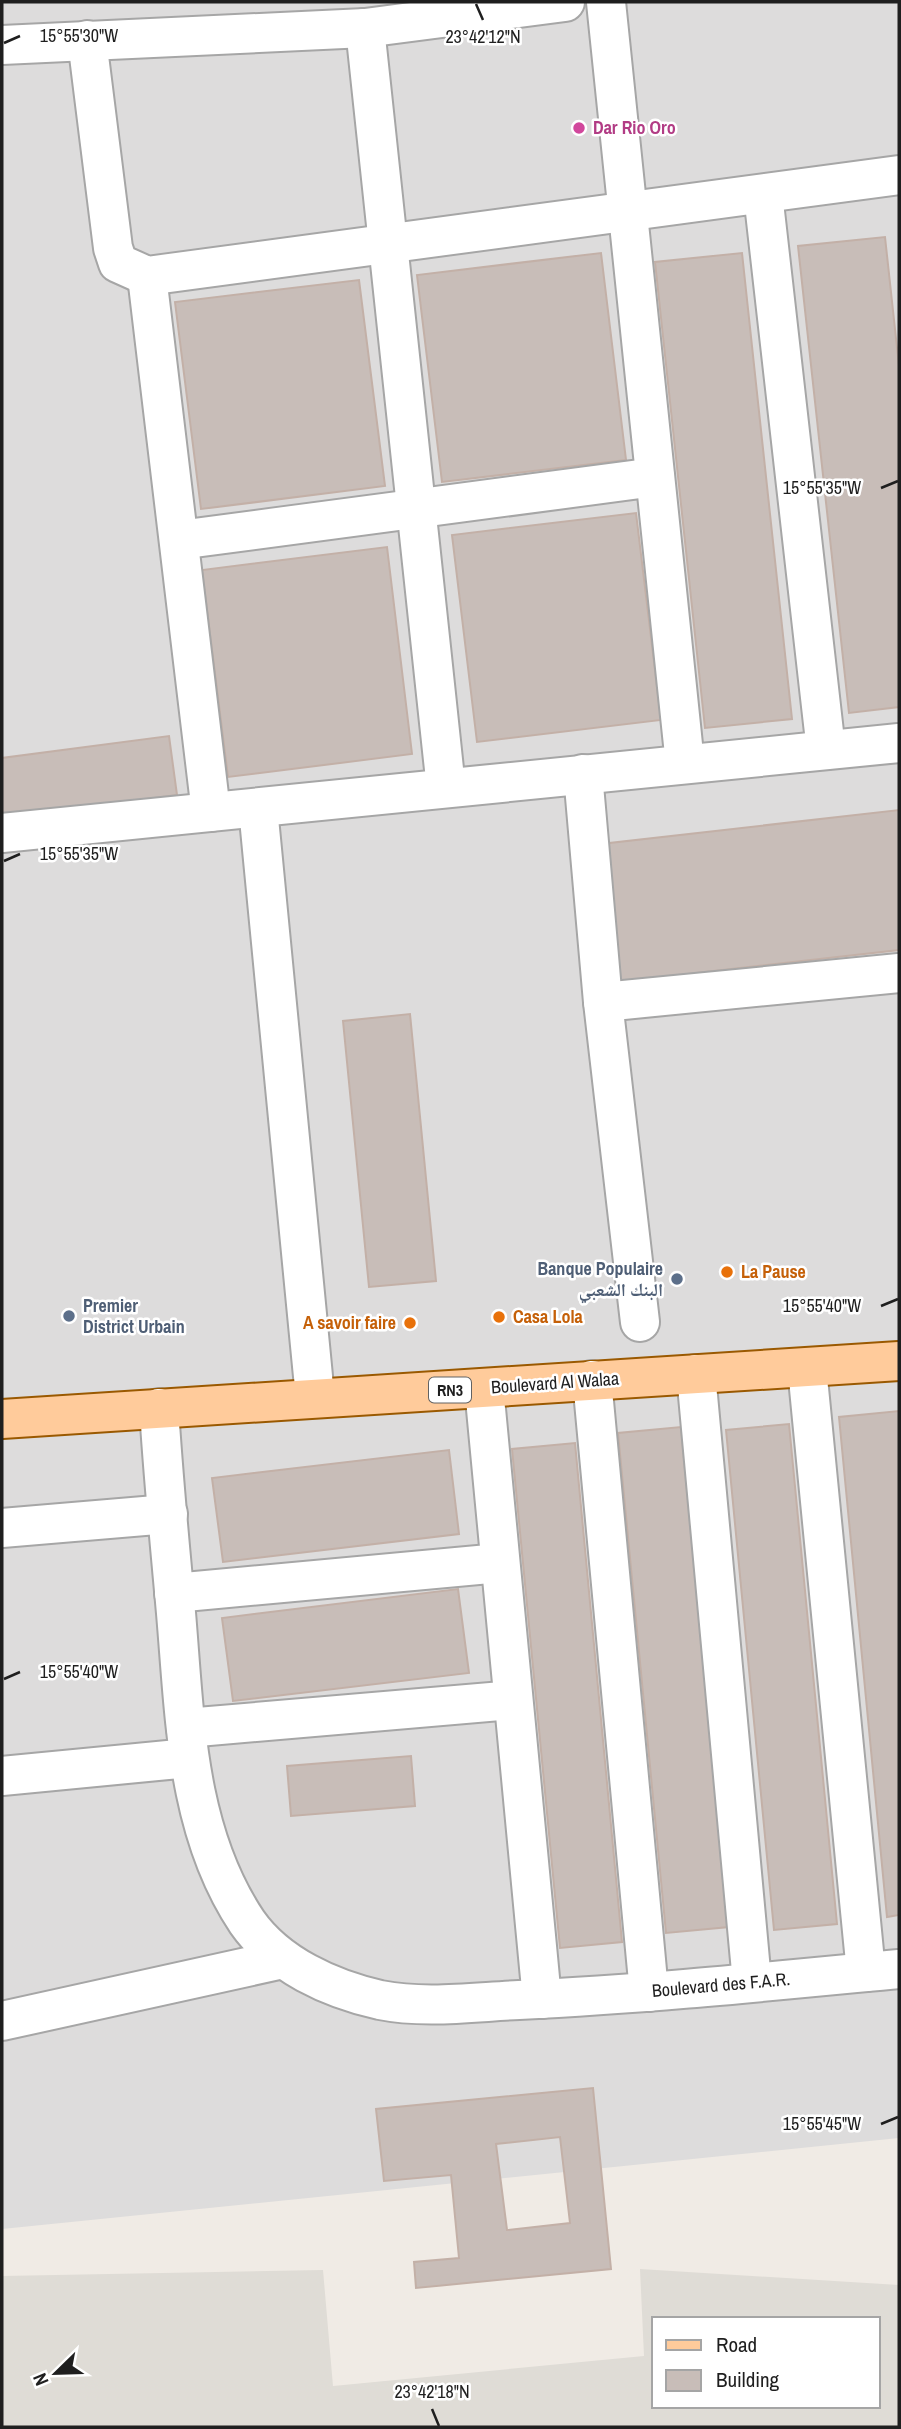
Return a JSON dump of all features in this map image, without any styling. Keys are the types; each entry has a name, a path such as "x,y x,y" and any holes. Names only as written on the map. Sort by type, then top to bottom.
{"main road":[{"name":"Boulevard Al Walaa","path":"2,1419 899,1361"}],"street":[{"path":"2,46 365,28 565,2"},
{"path":"606,2 685,764"},
{"path":"365,28 446,788"},
{"path":"87,40 113,248 118,263 147,276 389,246 899,175"},
{"path":"763,194 826,750"},
{"path":"147,276 211,812"},
{"path":"179,540 655,477"},
{"path":"2,833 899,743"},
{"path":"583,774 603,1002 640,1322"},
{"path":"258,808 315,1397"},
{"path":"603,1002 899,973"},
{"path":"807,1368 883,1970"},
{"path":"696,1374 752,1982"},
{"path":"592,1380 649,1992"},
{"path":"484,1388 542,1999"},
{"name":"Boulevard des F.A.R.","path":"159,1408 187,1743 207,1840 229,1890 249,1924 283,1959 333,1986 382,2000 430,2004 649,1992 883,1970"},
{"path":"2,1528 168,1514"},
{"path":"174,1593 500,1563"},
{"path":"2,1776 187,1743 513,1700"},
{"path":"2,2021 283,1959"}],"shaded area":[{"path":"2,2 899,2 899,2138 2,2229"},
{"path":"640,2269 899,2285 899,2427 2,2427 2,2276 323,2270 333,2386 644,2356"}],"building":[{"path":"885,237 899,366 899,707 849,713 798,246"},
{"path":"601,253 626,460 442,482 417,275"},
{"path":"742,253 792,719 705,728 655,262"},
{"path":"359,280 385,486 201,509 175,302"},
{"path":"636,513 661,720 477,742 452,535"},
{"path":"387,547 412,754 228,777 202,570"},
{"path":"169,736 177,795 2,818 2,758"},
{"path":"899,810 899,950 617,982 601,844"},
{"path":"410,1014 436,1281 369,1287 343,1021"},
{"path":"899,1411 899,1915 887,1917 839,1417"},
{"path":"789,1424 837,1924 774,1930 726,1430"},
{"path":"681,1427 729,1927 666,1933 618,1433"},
{"path":"575,1443 622,1942 560,1948 512,1449"},
{"path":"449,1450 459,1534 223,1562 212,1478"},
{"path":"458,1589 469,1673 233,1701 222,1618"},
{"path":"411,1756 415,1806 291,1816 287,1766"},
{"path":"593,2088 611,2269 416,2288 414,2262 459,2258 451,2175 384,2181 376,2109","holes":["560,2137 570,2223 507,2230 496,2144"]}],"place":[{"name":"Dar Rio Oro","path":"579,128"},
{"name":"La Pause","path":"727,1272"},
{"name":"Banque Populaire البنك الشعبي","path":"677,1279"},
{"name":"Premier District Urbain","path":"69,1316"},
{"name":"Casa Lola","path":"499,1317"},
{"name":"A savoir faire","path":"410,1323"}]}
